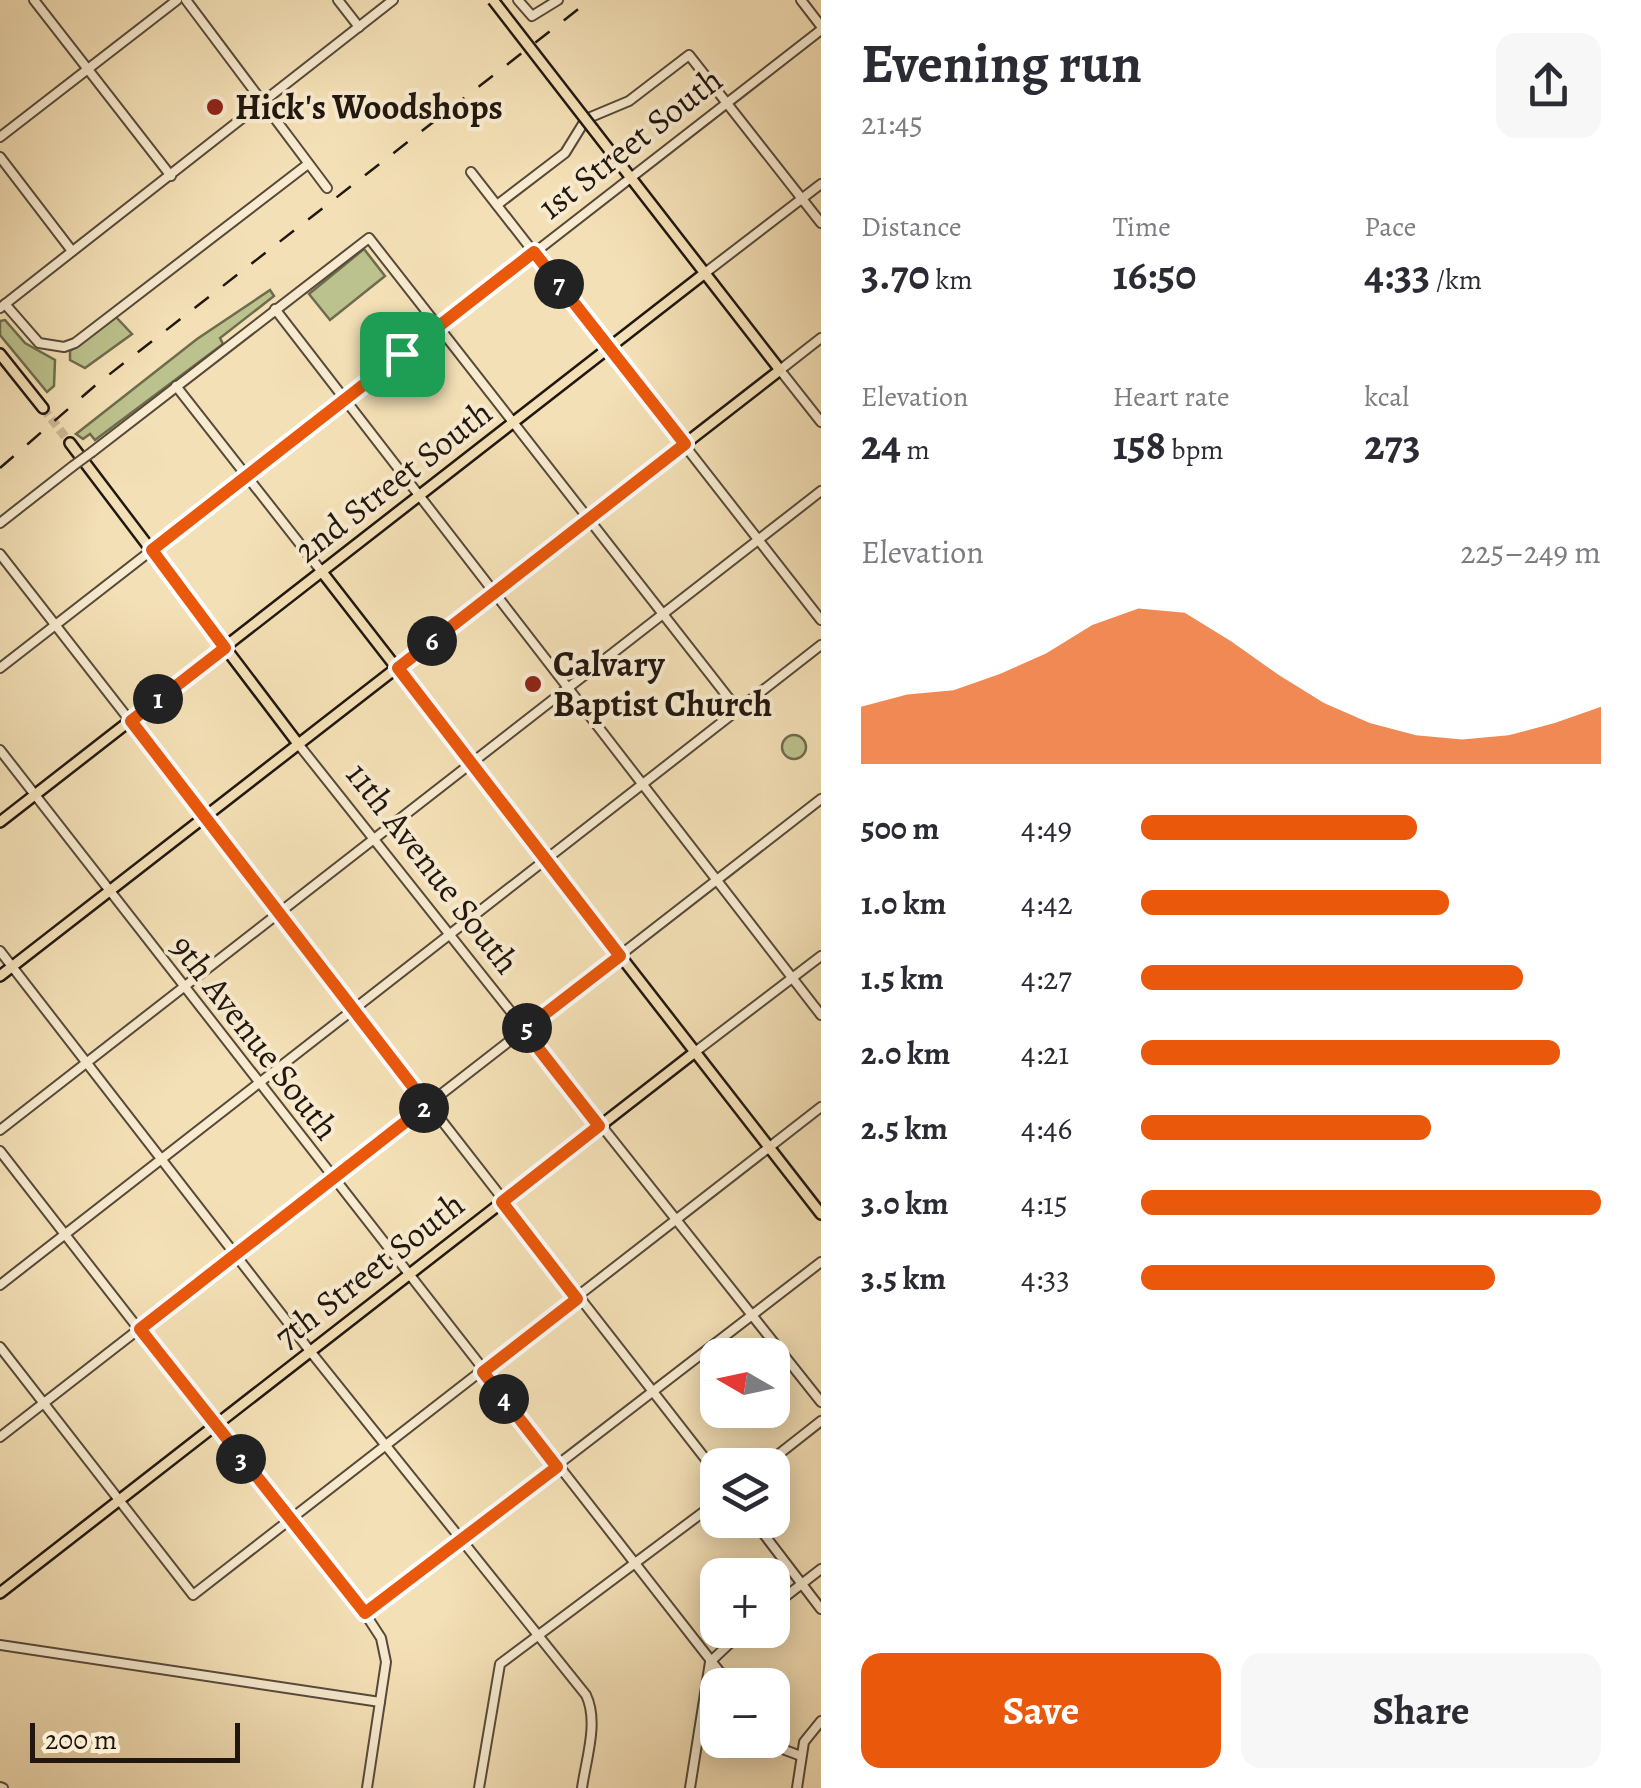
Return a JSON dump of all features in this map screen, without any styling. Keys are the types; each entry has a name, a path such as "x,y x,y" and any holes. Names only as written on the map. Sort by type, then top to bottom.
{"main road":[{"path":"0,976 780,370 493,0"},
{"name":"2nd Street South","path":"0,822 705,273"},
{"path":"0,354 43,408"},
{"path":"70,443 300,745"},
{"path":"322,572 821,1214"},
{"name":"7th Street South","path":"0,1593 695,1052"}],"street":[{"path":"34,0 171,176"},
{"path":"0,137 176,0"},
{"path":"186,0 327,188"},
{"path":"338,0 359,27"},
{"path":"308,164 75,343 64,347 39,344 3,306 393,0"},
{"path":"518,0 532,16 558,0"},
{"path":"801,0 821,28"},
{"name":"1st Street South","path":"0,668 821,28"},
{"path":"497,205 565,153 586,119 629,101 689,55 821,223"},
{"path":"0,157 72,251"},
{"path":"471,172 821,620"},
{"name":"2nd Street South","path":"705,273 821,184"},
{"path":"0,523 369,238 738,710"},
{"path":"275,309 417,498 821,1015"},
{"path":"821,338 780,370 821,422"},
{"path":"176,386 322,572"},
{"path":"0,1130 821,492"},
{"path":"0,554 700,1453"},
{"path":"0,1285 821,645"},
{"name":"11th Avenue South","path":"300,745 821,1402"},
{"name":"9th Avenue South","path":"0,750 406,1276 715,1668"},
{"path":"0,1437 821,800"},
{"path":"0,951 310,1351 540,1635 592,1708 582,1788"},
{"name":"7th Street South","path":"695,1052 821,956"},
{"path":"0,1347 193,1596 821,1107"},
{"path":"0,1151 381,1638 386,1662 366,1788"},
{"path":"365,1613 821,1262"},
{"path":"786,1448 821,1421"},
{"path":"480,1788 500,1664 700,1514"},
{"path":"767,1538 821,1609"},
{"path":"790,1594 821,1569"},
{"path":"0,1645 380,1702"},
{"path":"690,1788 710,1662 725,1648"},
{"path":"796,1788 812,1728 821,1721"},
{"path":"790,1752 802,1756"}],"green space":[{"path":"364,249 385,276 330,320 309,294"},
{"path":"270,290 274,296 220,338 223,344 95,440 90,434 83,439 76,434 197,339"},
{"path":"116,317 132,334 85,368 70,360 70,351"},
{"path":"5,320 25,343 55,360 54,386 47,392 0,335 0,321"},
{"path":"789,735 799,735 806,747 799,759 789,759 782,752 782,742"}],"tunnel":[{"path":"43,408 70,443"}],"railway":[{"path":"0,468 97,384 590,0"}],"place":[{"name":"Hick's Woodshops","path":"215,107"},
{"name":"Calvary Baptist Church","path":"533,684"}],"route":[{"path":"534,252 685,444 398,668 620,956 524,1030 599,1126 502,1202 577,1299 483,1372 557,1467 365,1613 289,1522 140,1329 427,1105 131,721 225,648 152,550 402,354 534,252"}]}
